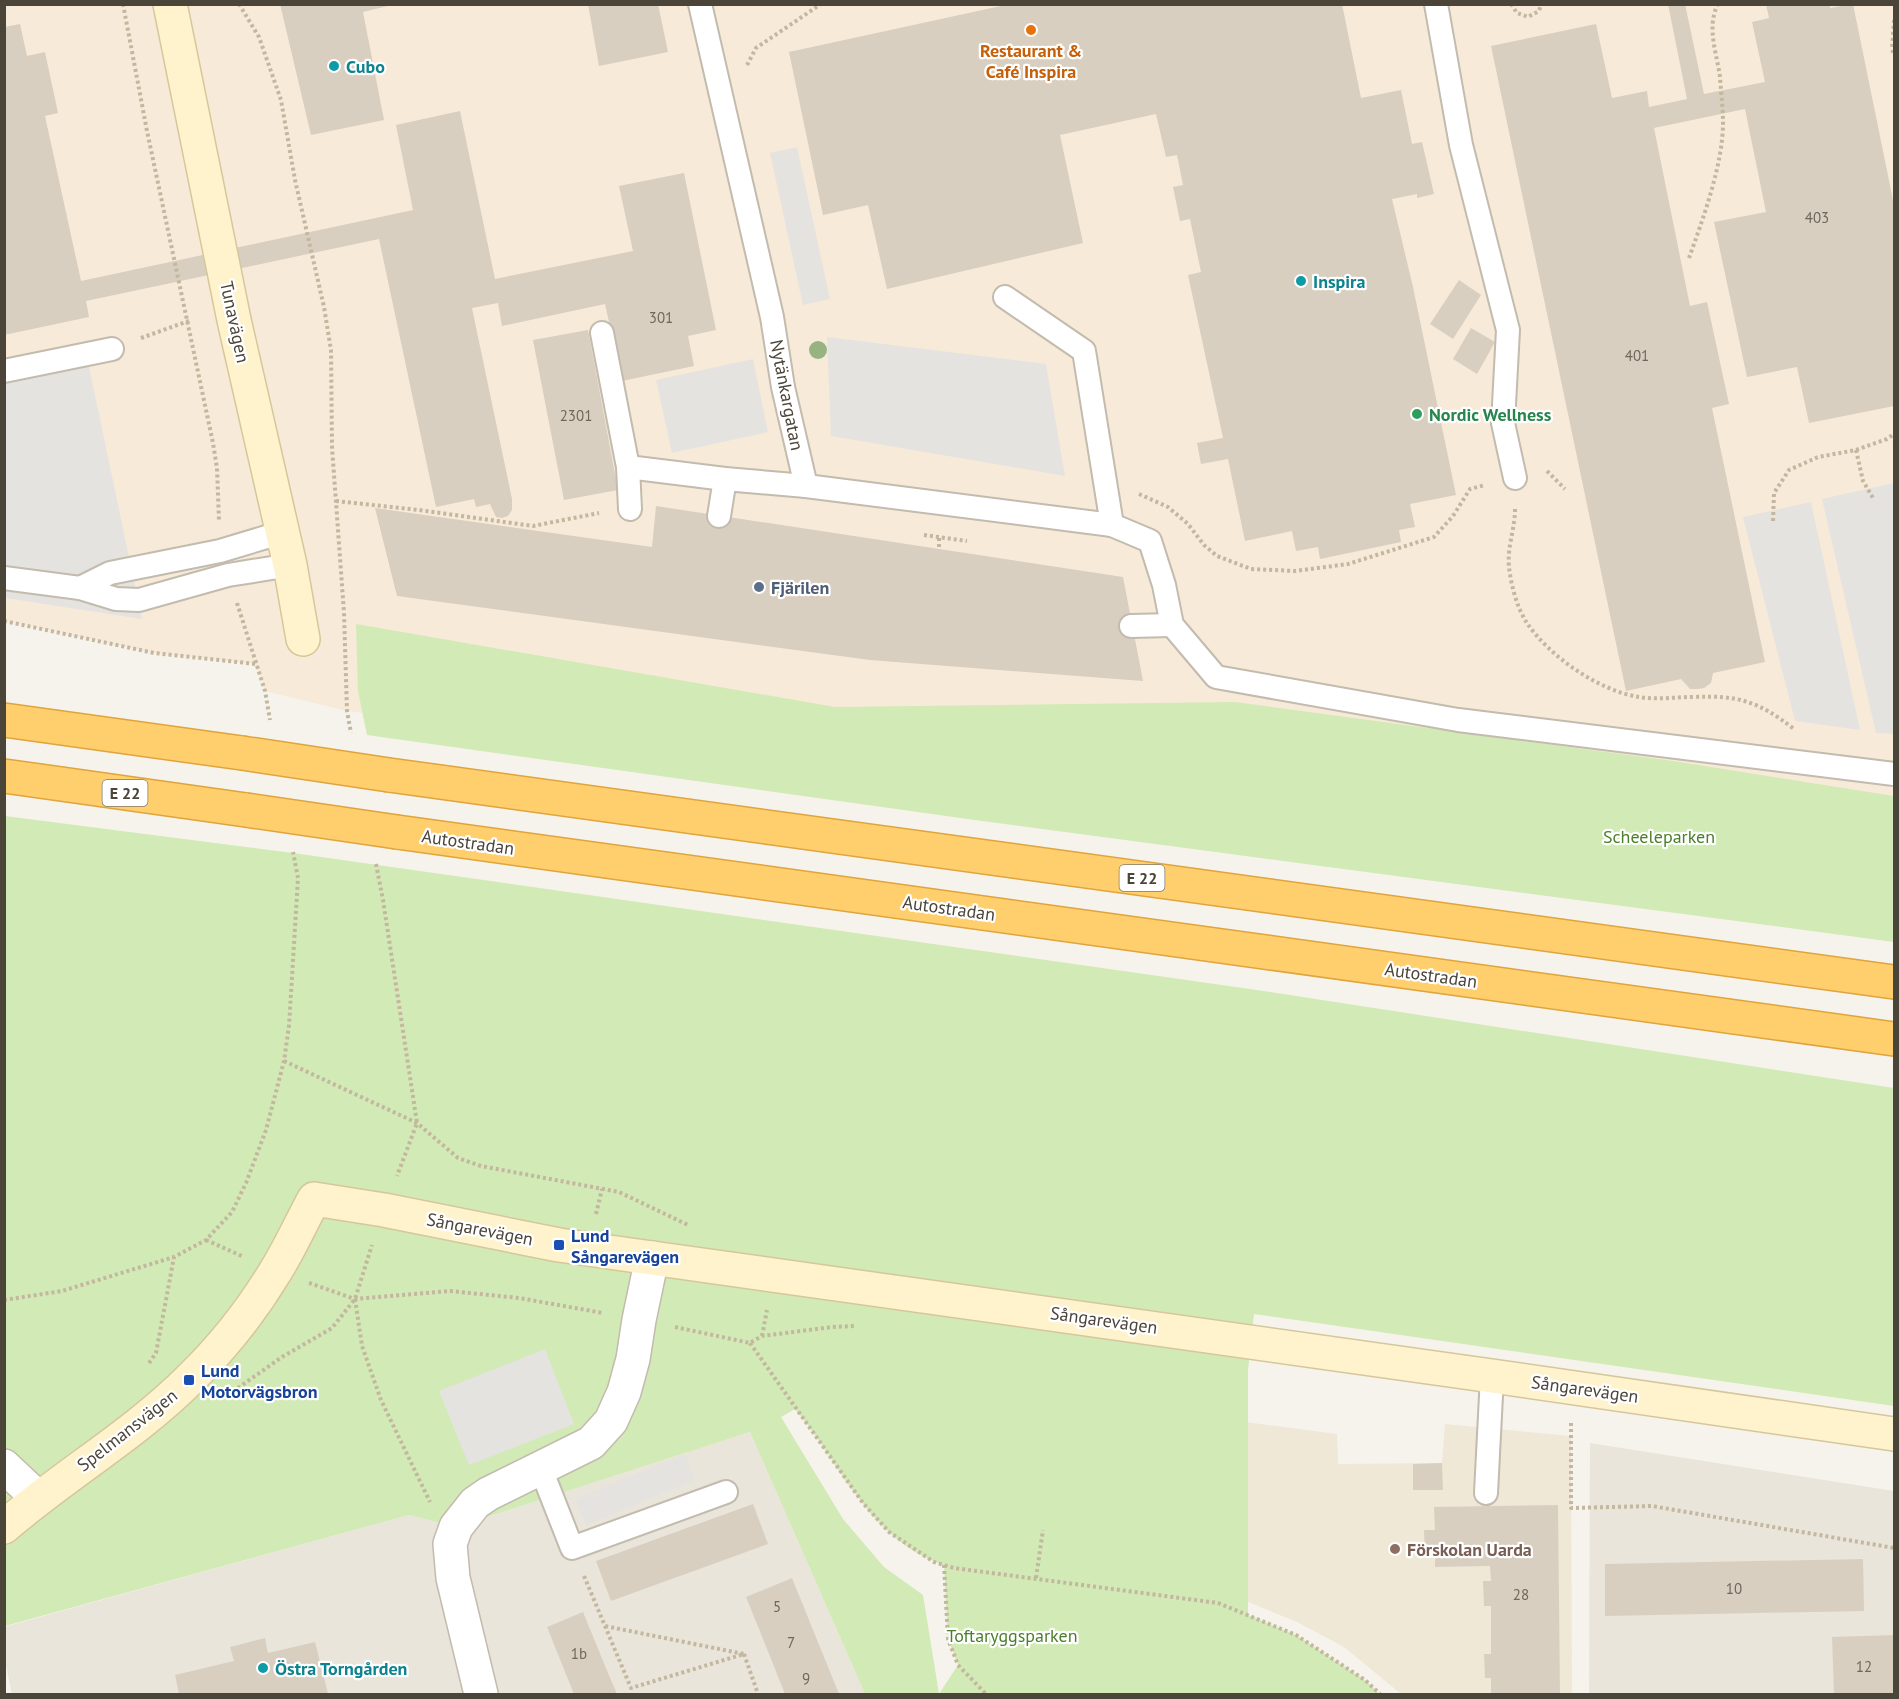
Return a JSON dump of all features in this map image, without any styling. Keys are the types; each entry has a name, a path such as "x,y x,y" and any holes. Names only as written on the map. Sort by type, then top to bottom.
{"highway":[{"name":"E 22","path":"4,720 1894,982"},
{"name":"Autostradan","path":"4,776 1894,1040"}],"street":[{"name":"Tunavägen","path":"170,4 234,320 290,565 303,639"},
{"name":"Sångarevägen","path":"314,1199 384,1210 559,1245 1894,1434"},
{"name":"Spelmansvägen","path":"4,1527 38,1498 126,1434 189,1380 209,1359 244,1319 276,1271 314,1199"},
{"path":"481,1695 453,1578 450,1544 456,1527 475,1503 488,1494 591,1443 611,1421 624,1392 633,1359 652,1258"},
{"path":"4,1466 38,1498"}],"lane":[{"name":"Nytänkargatan","path":"700,4 772,317 783,387 806,486"},
{"path":"1436,4 1461,145 1508,330 1503,423 1515,478"},
{"path":"1005,297 1084,351 1112,525"},
{"path":"602,333 628,466 630,509"},
{"path":"4,371 112,349"},
{"path":"628,466 1112,525 1150,541 1164,585 1172,625 1216,676 1458,720 1894,774"},
{"path":"719,516 725,479"},
{"path":"80,588 110,573 220,551 283,532"},
{"path":"4,578 80,588 116,599 139,600 228,575 290,565"},
{"path":"1131,626 1172,625"},
{"path":"1486,1493 1492,1376"},
{"path":"542,1469 572,1548 726,1492"}],"path":[{"path":"239,4 259,37 281,100 295,180 324,307 331,350 332,447 344,613 347,711 351,733"},
{"path":"746,74 747,64 756,48 821,4"},
{"path":"1511,4 1517,13 1528,17 1539,11 1541,4"},
{"path":"1689,258 1705,213 1717,168 1723,125 1719,76 1712,34 1718,4"},
{"path":"124,5 147,131 189,321 217,468 220,551"},
{"path":"1894,20 1892,49 1894,55"},
{"path":"112,349 189,321"},
{"path":"1773,521 1774,493 1789,470 1818,457 1856,450 1887,439 1894,434"},
{"path":"1856,450 1863,481 1873,498"},
{"path":"1106,489 1140,494 1168,507 1188,524 1204,545 1217,556 1251,569 1295,571 1348,564 1434,537 1453,516 1470,489 1515,478 1515,517 1508,552 1515,595 1526,621 1536,635 1561,658 1591,680 1616,691 1638,697 1661,699 1731,697 1770,711 1794,729 1802,732"},
{"path":"336,501 533,526 580,516"},
{"path":"939,538 939,549"},
{"path":"228,575 265,691 271,726"},
{"path":"4,621 154,653 256,664"},
{"path":"4,1300 62,1291 174,1257 206,1240 232,1212 246,1183 266,1130 284,1062 289,1026 298,878 291,842"},
{"path":"219,1402 282,1357 332,1328 355,1299 384,1210 417,1123 374,855"},
{"path":"284,1062 417,1123 458,1158 481,1166 619,1192 694,1228"},
{"path":"597,1212 602,1188"},
{"path":"149,1363 156,1353 174,1257"},
{"path":"355,1299 432,1292 483,1293 561,1304 750,1343 863,1503 889,1532 918,1553 954,1568 1218,1603 1296,1635 1365,1680 1380,1695"},
{"path":"355,1299 362,1346 381,1400 450,1544"},
{"path":"1571,1419 1570,1508 1652,1506 1894,1548"},
{"path":"1036,1578 1043,1530"},
{"path":"572,1548 632,1688 744,1654"},
{"path":"944,1565 948,1639 958,1665 986,1695"},
{"path":"605,1626 744,1654"},
{"path":"744,1654 758,1695"}],"shaded area":[{"path":"5,5 1894,5 1894,905 347,711 265,691 255,664 154,653 5,621"},
{"path":"797,147 830,299 803,305 770,153"},
{"path":"827,337 1046,364 1065,476 831,436"},
{"path":"84,343 142,619 5,598 4,358"},
{"path":"753,359 768,432 672,453 656,380"},
{"path":"1894,483 1894,734 1876,733 1822,499"},
{"path":"1811,502 1860,730 1795,721 1743,517"},
{"path":"545,1349 574,1424 469,1465 439,1391"},
{"name":"Förskolan Uarda","path":"1222,1419 1337,1434 1338,1464 1442,1463 1445,1424 1571,1436 1572,1694 1401,1694 1344,1647 1297,1622 1219,1590"},
{"path":"750,1432 865,1694 12,1694 5,1661 4,1627 409,1515 456,1527"},
{"path":"1590,1443 1894,1491 1894,1694 1589,1694"},
{"path":"685,1454 695,1480 586,1525 575,1499"}],"green space":[{"name":"Scheeleparken","path":"356,624 835,707 1235,702 1673,761 1894,796 1894,942 975,820 367,735 358,691"},
{"name":"Toftaryggsparken","path":"5,816 293,853 1257,990 1894,1088 1894,1406 1254,1314 1248,1370 1248,1615 1296,1635 1365,1680 1380,1694 939,1694 865,1694 750,1432 456,1527 409,1515 5,1626","holes":["795,1409 859,1499 877,1520 896,1539 918,1554 944,1565 948,1639 958,1665 939,1694 923,1595 884,1567 843,1519 781,1417"]}],"building":[{"name":"Cubo","path":"280,4 396,4 363,12 384,120 311,135"},
{"path":"588,4 658,4 668,52 599,66"},
{"name":"Inspira","path":"1010,4 1342,4 1361,98 1401,90 1412,144 1422,142 1434,194 1417,198 1417,194 1392,199 1413,287 1456,495 1410,504 1415,527 1399,530 1401,542 1320,559 1318,547 1296,551 1292,531 1245,541 1228,459 1201,464 1197,443 1223,438 1188,275 1201,272 1190,219 1180,221 1173,187 1183,185 1177,155 1166,157 1156,114 1060,135 1083,243 887,289 868,205 823,215 789,52"},
{"path":"1668,4 1685,4 1704,94 1765,82 1752,22 1769,18 1766,4 1830,4 1830,8 1853,4 1894,205 1894,406 1809,423 1797,367 1747,377 1714,222 1766,212 1745,109 1654,128 1690,306 1707,302 1729,404 1712,408 1765,662 1713,673 1711,683 1704,688 1690,689 1681,679 1626,691 1491,46 1596,24 1612,98 1647,91 1649,107 1687,99"},
{"path":"20,24 27,56 45,52 58,113 45,116 81,281 413,210 396,125 460,111 495,279 633,251 619,186 684,173 716,330 688,336 694,366 622,381 605,304 502,326 498,303 472,308 512,499 512,510 508,516 502,518 496,517 490,504 476,507 474,499 436,507 379,239 86,301 89,317 4,335 4,27"},
{"path":"1459,280 1481,295 1453,339 1430,324"},
{"path":"1471,328 1495,342 1477,374 1453,359"},
{"path":"588,330 618,490 564,500 533,340"},
{"name":"Fjärilen","path":"656,506 1123,577 1143,681 870,660 397,596 375,508 652,547"},
{"path":"1442,1463 1443,1490 1413,1490 1413,1464"},
{"path":"753,1504 768,1544 611,1601 596,1561"},
{"name":"Förskolan Uarda","path":"1558,1505 1560,1694 1491,1694 1491,1678 1485,1678 1484,1654 1491,1654 1491,1606 1484,1606 1483,1581 1491,1581 1490,1566 1435,1567 1435,1556 1425,1556 1424,1530 1435,1530 1434,1507"},
{"path":"1863,1559 1864,1611 1605,1616 1605,1564"},
{"path":"792,1578 839,1694 785,1694 746,1597"},
{"path":"583,1612 617,1694 574,1694 547,1627"},
{"path":"1894,1635 1894,1694 1834,1694 1832,1637"},
{"name":"Östra Torngården","path":"265,1638 268,1653 315,1642 328,1694 179,1694 175,1675 234,1661 230,1647"}],"place":[{"name":"Restaurant & Café Inspira","path":"1031,30"},
{"name":"Cubo","path":"334,66"},
{"name":"Inspira","path":"1301,281"},
{"name":"Nordic Wellness","path":"1417,414"},
{"name":"Fjärilen","path":"759,587"},
{"name":"Lund Sångarevägen","path":"559,1245"},
{"name":"Lund Motorvägsbron","path":"189,1380"},
{"name":"Förskolan Uarda","path":"1395,1549"},
{"name":"Östra Torngården","path":"263,1668"}]}
